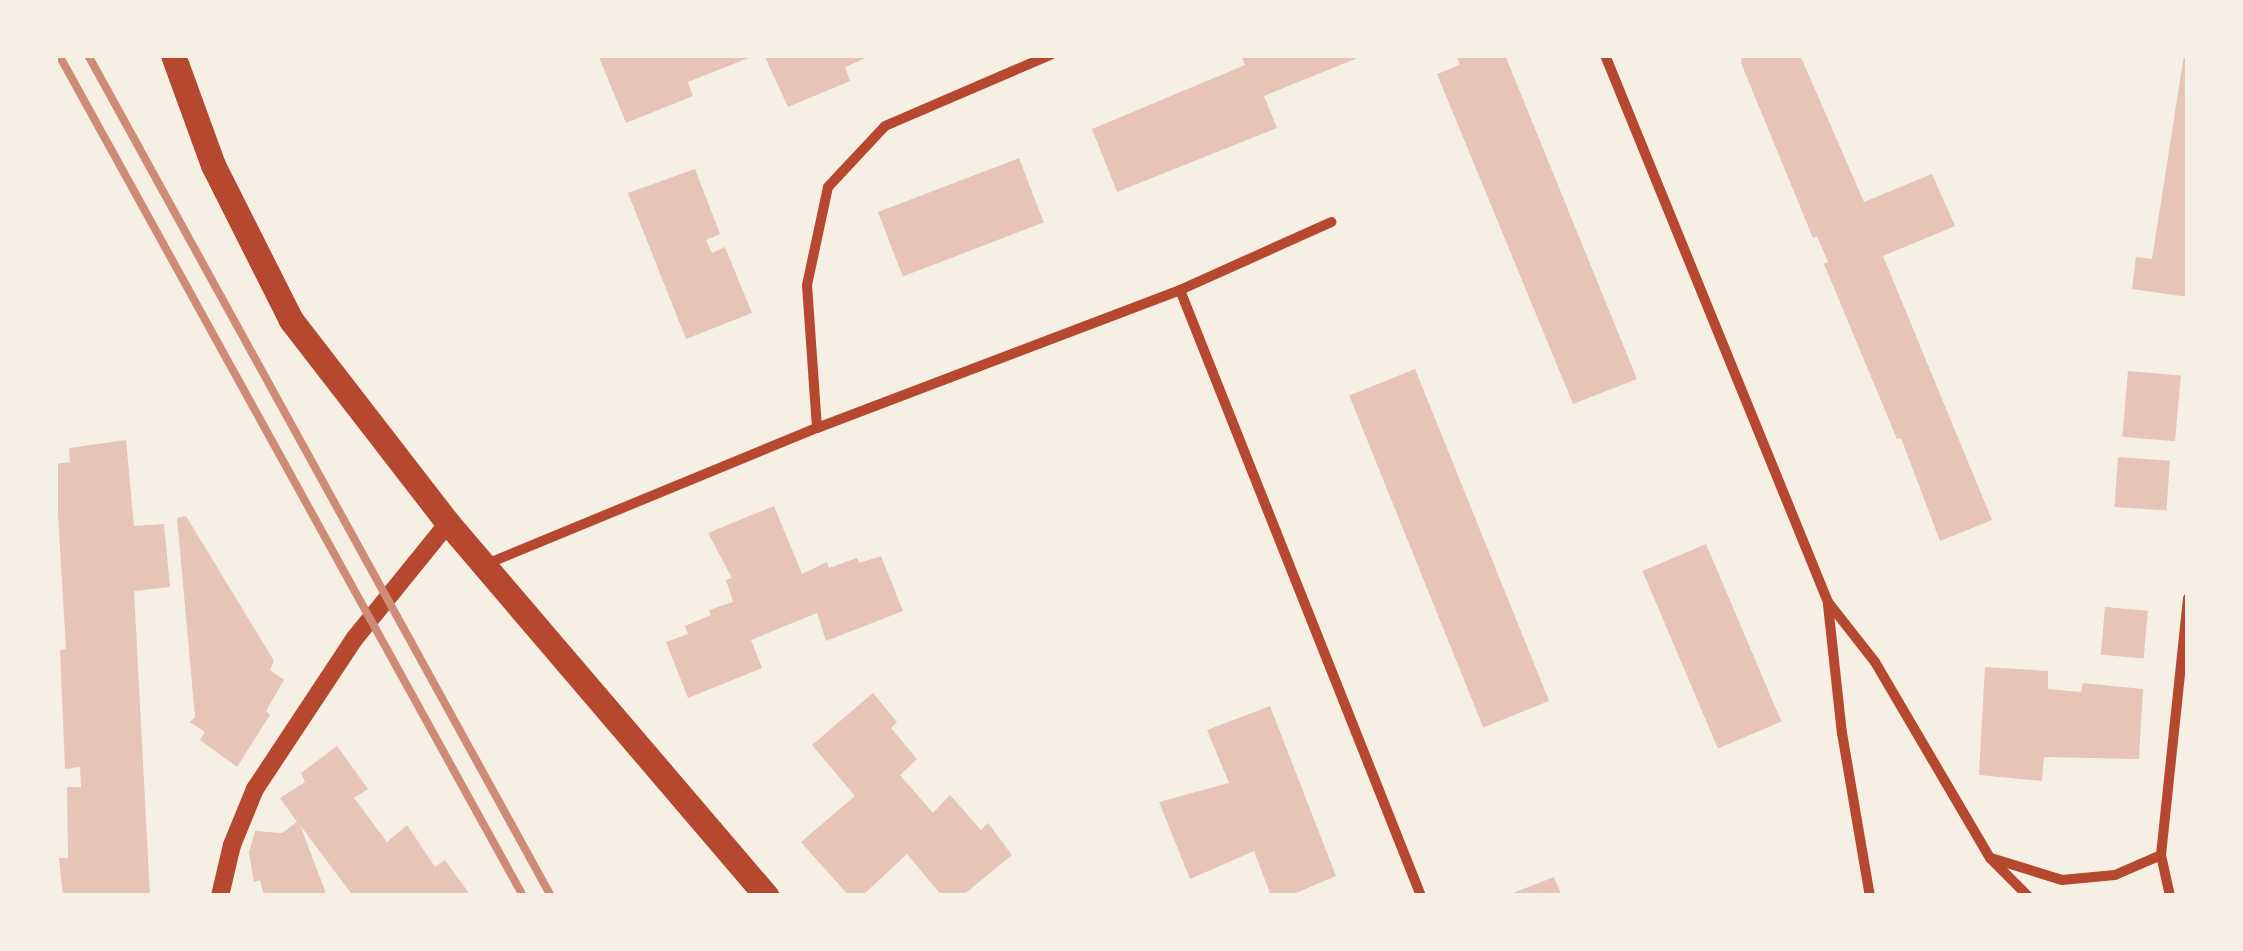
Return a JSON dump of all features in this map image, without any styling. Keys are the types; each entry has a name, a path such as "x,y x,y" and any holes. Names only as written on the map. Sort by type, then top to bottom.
{"main road":[{"path":"173,55 214,165 291,320 448,523 767,896"}],"street":[{"path":"817,428 807,285 828,187 885,126 1050,55"},
{"path":"1605,55 1828,602 1874,662 1990,858 2028,896"},
{"path":"484,565 817,428 1180,290 1331,222"},
{"path":"1180,290 1420,896"},
{"path":"220,896 232,845 256,789 355,638 448,523"},
{"path":"2170,896 2161,855 2188,598"},
{"path":"1828,602 1842,734 1870,896"},
{"path":"1990,858 2062,880 2115,876 2161,855"}],"building":[{"path":"598,55 756,55 688,82 693,96 626,123"},
{"path":"764,55 873,55 845,67 850,81 788,107"},
{"path":"1241,55 1365,55 1264,96 1277,128 1117,192 1092,129 1245,65"},
{"path":"1456,55 1505,55 1637,379 1573,404 1437,74 1460,65"},
{"path":"1742,55 1800,55 1864,202 1932,174 1955,226 1883,256 1992,520 1940,541 1901,438 1897,439 1824,264 1828,262 1817,236 1813,238 1741,63"},
{"path":"2184,55 2188,55 2188,297 2132,289 2136,257 2152,259"},
{"path":"1019,158 1044,222 903,277 878,212"},
{"path":"695,169 720,234 706,240 712,253 725,247 752,313 686,339 628,193"},
{"path":"1415,369 1549,701 1483,728 1349,396"},
{"path":"2128,371 2181,376 2175,441 2122,437"},
{"path":"126,440 134,526 164,524 170,587 134,591 150,896 63,896 59,858 68,858 67,787 81,787 80,767 65,769 60,650 66,649 55,464 70,462 69,448"},
{"path":"2118,457 2170,461 2166,511 2115,507"},
{"path":"774,506 802,574 827,562 829,568 857,558 859,563 881,556 903,611 826,641 817,613 751,640 762,668 688,698 666,642 688,634 685,626 711,615 709,610 733,602 726,580 732,578 708,533"},
{"path":"186,516 274,661 270,670 284,680 266,711 270,715 237,767 200,740 205,732 190,722 195,717 177,518"},
{"path":"1706,544 1781,722 1718,749 1642,571"},
{"path":"2105,607 2148,611 2144,659 2101,655"},
{"path":"1985,667 2048,671 2048,689 2081,692 2083,683 2143,689 2139,759 2044,757 2042,781 1979,775"},
{"path":"873,693 897,722 891,728 917,759 900,775 933,813 950,795 981,830 988,823 1012,855 962,896 942,896 907,854 862,896 849,896 801,842 855,796 812,745"},
{"path":"1270,706 1336,876 1289,896 1271,896 1254,851 1190,879 1159,802 1229,783 1207,730"},
{"path":"337,746 368,789 354,798 387,842 407,825 435,867 445,860 471,896 353,896 300,825 327,896 264,896 260,880 254,882 249,853 255,831 282,833 297,822 280,798 305,782 301,773"},
{"path":"1554,877 1562,896 1505,896"}],"railway":[{"path":"59,55 523,896"},
{"path":"88,55 551,896"}]}
